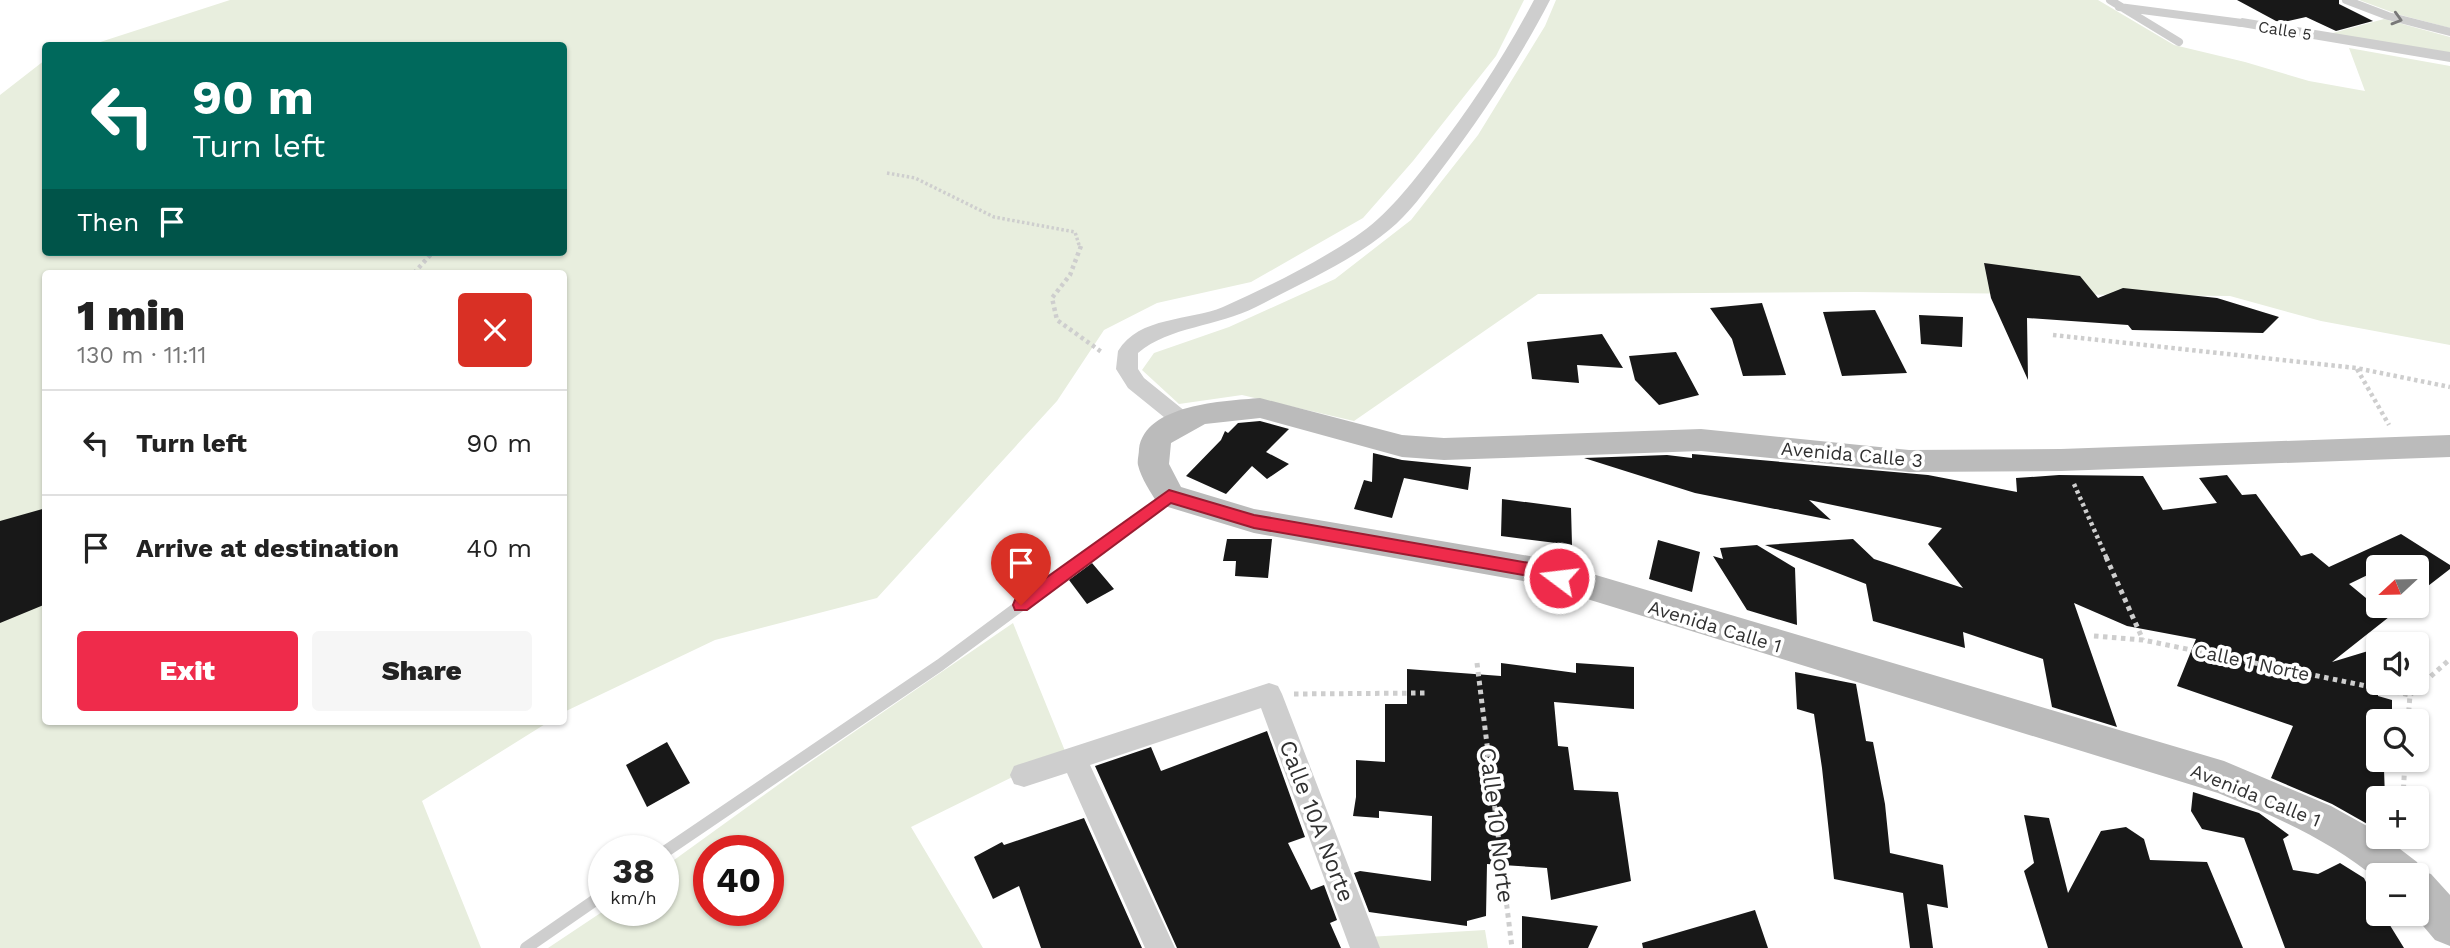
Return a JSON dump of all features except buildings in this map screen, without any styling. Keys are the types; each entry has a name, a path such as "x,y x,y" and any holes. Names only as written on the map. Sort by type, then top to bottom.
{"street":[{"path":"1169,496 1153,464 1156,438 1183,421 1136,383 1127,369 1128,351 1143,336 1173,325 1215,317 1316,269 1376,232 1396,214 1479,109 1523,39 1542,0"},
{"name":"Calle 5","path":"2242,23 2450,57"},
{"name":"Avenida Calle 3","path":"1183,421 1202,414 1261,408 1402,446 1444,449 1701,440 1909,461 2062,460 2402,450 2450,446"},
{"name":"Avenida Calle 1","path":"1169,496 1254,521 1535,570 1704,623 2139,751 2224,778 2316,816 2361,842 2388,863"},
{"path":"1024,775 1269,694"},
{"name":"Calle 10A Norte","path":"1269,694 1365,948"},
{"path":"1074,759 1160,948"},
{"path":"2429,902 2450,926"}],"lane":[{"path":"2110,0 2179,42"},
{"path":"2346,0 2388,16 2450,32"},
{"name":"Calle 5","path":"2119,7 2242,23"},
{"path":"679,842 940,665 1169,496"},
{"path":"526,948 588,905"}],"path":[{"path":"887,173 915,178 995,217 1074,232 1081,245 1070,275 1052,298 1057,320 1127,369"},
{"path":"417,270 429,256"},
{"path":"2053,335 2356,368 2450,387"},
{"path":"2356,368 2402,450"},
{"path":"2077,491 2143,640"},
{"name":"Calle 1 Norte","path":"2094,636 2143,640 2366,686"},
{"path":"2429,678 2450,659"},
{"name":"Calle 10 Norte","path":"1477,663 1512,948"},
{"path":"1269,694 1427,693"},
{"path":"2409,709 2410,695"}],"green space":[{"path":"230,0 1524,0 1496,56 1413,161 1363,218 1251,282 1157,303 1104,330 1057,401 877,598 715,640 567,711 567,270 42,270 42,725 544,725 422,801 481,948 0,948 0,95 42,62 42,256 567,256 567,42 100,42"},
{"path":"1556,0 2098,0 2174,45 2309,81 2365,91 2349,48 2450,66 2450,345 2321,321 2230,296 1857,292 1538,294 1354,421 1242,395 1179,404 1142,370 1154,353 1229,327 1335,279 1411,220 1478,135 1545,26"},
{"path":"2359,0 2450,0 2450,28 2397,14"},
{"path":"2384,19 2450,37 2450,55 2329,34"},
{"path":"1013,623 1065,751 911,827 983,948 548,948 588,921 588,926 679,926 679,856 693,846 693,926 784,926 784,835 709,835"},
{"path":"1485,930 1488,948 1371,948 1368,937"}],"route":[{"path":"1021,605 1169,496 1254,521 1535,570 1559,578"}]}
